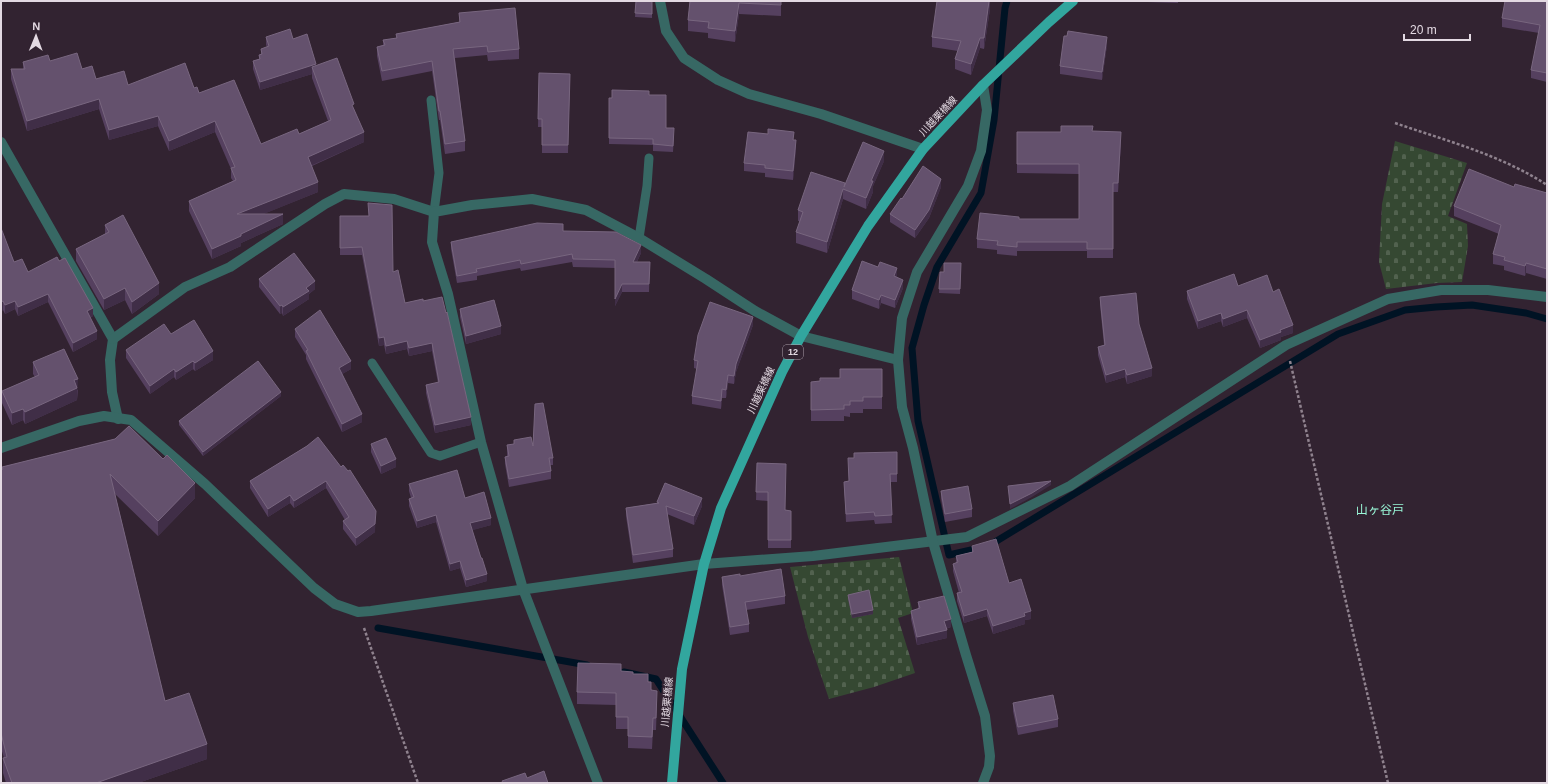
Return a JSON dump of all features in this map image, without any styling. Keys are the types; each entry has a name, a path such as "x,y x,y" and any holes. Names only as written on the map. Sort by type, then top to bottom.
{"main road":[{"name":"川越栗橋線","path":"672,783 682,669 704,564 722,508 776,386 801,336 868,226 923,149 983,84 1049,22 1074,1"}],"street":[{"path":"660,1 666,31 684,58 718,80 749,94 821,114 923,149"},
{"path":"983,84 987,110 981,151 968,186 917,272 902,318 898,360 902,406 918,468 933,542 966,655 986,716 990,756 989,767 983,783"},
{"path":"1,142 113,338 110,360 112,392 118,419"},
{"path":"113,338 185,287 230,267 320,207 344,194 394,199 434,212 472,205 532,199 586,210 639,238 706,279 755,312 801,336 898,360"},
{"path":"434,212 432,242 448,294 481,442 523,589 598,783"},
{"path":"1,448 79,421 104,416 131,420 205,484 314,588 335,604 358,612 371,611 704,564 813,556 967,537 1070,486 1286,345 1388,299 1440,290 1488,290 1547,297"}],"lane":[{"path":"431,100 439,173 434,212"},
{"path":"639,238 647,186 648,158"},
{"path":"372,363 431,453 440,456 481,442"}],"path":[{"path":"1396,123 1499,159 1547,185"},
{"path":"1286,345 1388,783"},
{"path":"358,612 418,783"}],"green space":[{"path":"1395,141 1467,163 1448,216 1467,224 1468,246 1462,282 1437,283 1386,289 1379,262 1382,204"},
{"path":"899,557 913,613 898,618 915,673 874,687 829,699 808,637 790,567"}],"building":[{"path":"636,1 652,1 652,14 635,13"},
{"path":"690,1 781,1 781,5 739,3 735,31 708,28 709,22 688,20"},
{"path":"937,1 989,1 984,38 980,38 971,64 955,59 961,41 932,37"},
{"path":"1505,1 1547,1 1547,73 1531,70 1540,25 1502,18"},
{"path":"515,8 519,49 488,52 487,46 453,49 465,141 445,144 432,61 382,71 377,47 385,45 383,40 397,38 396,34 460,22 459,13"},
{"path":"290,29 293,39 307,34 316,64 260,82 253,61 260,59 259,55 262,54 261,49 269,46 266,37"},
{"path":"1068,31 1107,37 1102,72 1060,66 1064,36 1067,36"},
{"path":"77,53 82,69 92,66 96,79 124,71 128,85 185,63 194,88 197,87 199,93 234,80 261,144 297,129 299,134 331,120 312,67 337,58 354,104 352,105 364,132 308,157 318,182 237,214 283,214 212,249 189,201 236,180 231,168 235,167 215,121 169,141 158,116 109,130 99,99 27,121 11,69 25,69 23,62 48,55 50,61"},
{"path":"539,73 570,74 568,145 542,145 542,119 538,119"},
{"path":"612,90 649,91 649,95 666,95 666,128 674,128 673,146 653,144 653,139 609,138 609,98 612,98"},
{"path":"1061,126 1093,126 1092,131 1121,132 1118,183 1113,183 1113,249 1087,249 1087,242 1017,242 1017,247 997,245 998,241 977,239 980,213 1019,217 1019,219 1079,219 1079,164 1017,164 1017,132 1061,132"},
{"path":"768,129 794,132 793,140 796,140 793,171 765,168 765,165 744,163 748,132 768,134"},
{"path":"863,142 884,151 871,181 873,181 866,198 843,189 827,242 796,232 803,212 798,210 811,172 845,183 844,187"},
{"path":"923,166 941,179 929,210 915,230 890,214 901,198 902,199"},
{"path":"1469,169 1514,187 1515,184 1547,193 1547,269 1526,263 1525,266 1504,260 1505,257 1493,254 1501,225 1454,206"},
{"path":"368,203 392,205 393,272 398,270 405,303 442,297 446,313 447,312 471,417 435,425 426,385 439,382 432,343 409,348 407,341 386,346 384,337 379,338 362,247 340,248 340,216 369,216"},
{"path":"123,215 159,283 132,302 125,288 104,299 76,249 109,232 105,225"},
{"path":"537,223 563,224 563,231 616,232 641,245 633,262 650,262 649,284 622,284 615,299 615,260 573,259 572,254 521,264 520,260 476,269 477,272 457,276 451,242"},
{"path":"1,228 14,262 22,259 28,272 57,257 59,261 65,258 93,308 87,311 97,331 73,343 48,294 18,307 15,301 5,305 3,301 1,302"},
{"path":"294,253 315,281 306,288 309,291 283,307 282,305 280,306 259,279"},
{"path":"862,261 878,267 880,262 897,268 894,276 903,280 895,300 881,295 879,300 852,290"},
{"path":"944,263 961,263 960,289 939,289 940,272 944,272"},
{"path":"1234,274 1238,286 1267,275 1273,292 1279,289 1293,325 1280,330 1281,332 1260,340 1247,310 1223,319 1221,313 1198,321 1187,291"},
{"path":"1136,293 1139,324 1152,368 1127,375 1125,369 1106,375 1098,347 1105,345 1100,297"},
{"path":"494,300 501,326 466,336 460,309"},
{"path":"710,302 753,317 736,364 734,376 728,375 726,390 722,389 721,401 692,396 698,361 694,360 698,335"},
{"path":"320,310 351,361 339,368 362,414 342,424 306,351 308,350 295,329"},
{"path":"194,320 213,351 195,363 193,361 176,372 174,369 150,386 126,350 164,324 171,334"},
{"path":"64,349 78,379 74,380 77,388 25,412 23,409 12,413 2,391 39,375 33,362"},
{"path":"258,361 281,392 203,452 179,421"},
{"path":"840,369 882,369 882,397 863,397 863,401 850,401 850,405 844,405 844,409 811,410 811,382 820,381 820,378 840,378"},
{"path":"543,403 553,458 549,458 551,471 509,479 505,457 509,456 507,445 514,444 514,440 531,437 533,446 535,404"},
{"path":"129,426 163,459 167,455 195,483 158,521 110,474 165,701 189,693 207,744 96,783 12,783 3,758 7,757 1,733 1,470 3,469 2,467 115,439"},
{"path":"318,437 341,467 343,465 348,471 350,470 376,511 375,524 356,538 343,521 349,517 326,481 294,501 290,495 268,509 250,481 307,446"},
{"path":"386,438 396,459 381,466 371,444"},
{"path":"897,452 897,474 890,474 892,515 875,516 874,512 846,514 844,482 849,481 848,458 854,458 854,453"},
{"path":"757,463 786,464 785,510 791,511 791,540 768,540 768,492 756,492"},
{"path":"457,470 465,498 484,492 491,518 470,523 487,574 466,580 460,561 450,564 436,515 417,521 409,499 414,497 409,484"},
{"path":"1051,481 1032,493 1010,504 1008,486"},
{"path":"665,483 702,498 694,516 666,506 673,549 633,555 626,508 659,503 657,502"},
{"path":"968,486 972,509 945,514 941,491"},
{"path":"996,539 1009,583 1021,579 1031,611 1024,613 1025,616 993,626 987,609 964,616 957,593 962,592 953,564 958,562 956,556 973,552 972,546"},
{"path":"781,569 785,596 745,602 749,624 730,627 722,577 740,574 740,576"},
{"path":"869,590 873,610 852,614 848,595"},
{"path":"944,596 951,619 944,621 947,630 917,637 911,611 920,608 918,602"},
{"path":"578,663 621,664 621,671 633,672 633,674 648,674 648,682 651,682 651,690 657,691 656,718 653,718 652,737 628,736 628,717 616,717 616,693 577,692"},
{"path":"1053,695 1058,719 1018,727 1013,703"},
{"path":"544,771 548,783 503,783 502,781 525,773 527,778"}],"waterway":[{"path":"980,548 949,555 918,421 912,348 924,305 937,267 981,193 994,120 1005,8 1007,1"},
{"path":"990,545 1338,334 1405,310 1436,307 1472,305 1526,313 1547,319"},
{"path":"378,628 587,665"},
{"path":"624,672 656,679 723,783"}],"district":[{"name":"山ヶ谷戸","path":"1380,510"}]}
